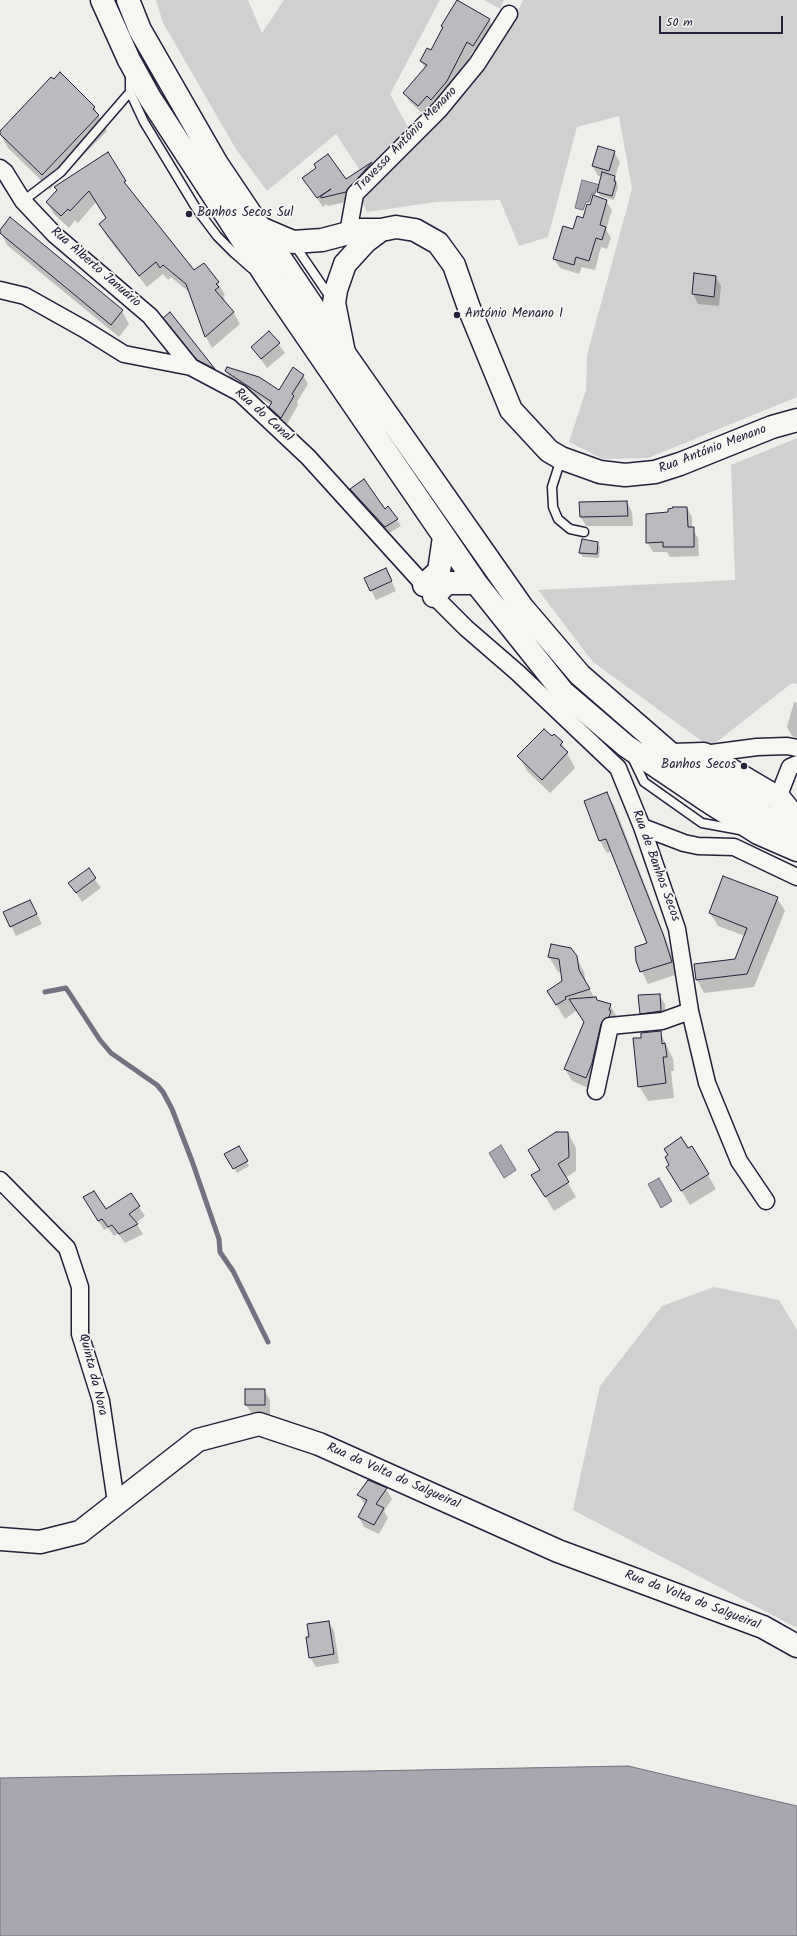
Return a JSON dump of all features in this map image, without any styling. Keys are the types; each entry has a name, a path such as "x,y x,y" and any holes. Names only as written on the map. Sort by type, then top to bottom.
{"main road":[{"path":"102,0 129,60 150,98 271,284 476,583 563,692 626,746 758,833 797,850"},
{"path":"128,0 140,30 217,164 344,353 522,607 580,675 672,755 714,784 767,817 797,828"},
{"name":"Rua António Menano","path":"258,227 293,242 322,240 360,230 381,230 396,227 415,230 438,243 454,265 469,308 511,410 549,450 561,458 600,472 625,475 655,472 680,464 772,427 797,420"},
{"path":"344,353 334,303 336,290 345,264 365,242 381,230"},
{"path":"429,590 439,571 444,537"},
{"path":"429,590 447,583 476,583"},
{"path":"672,755 704,754 780,799 797,820"},
{"name":"Rua da Volta do Salgueiral","path":"0,1540 40,1542 80,1532 116,1502 198,1440 259,1424 319,1444 558,1550 763,1627 797,1646"}],"street":[{"name":"Travessa António Menano","path":"348,233 355,194 440,109 477,64 509,14"},
{"name":"Rua Alberto Januário","path":"0,168 5,172 24,201 55,235 150,316 191,367"},
{"name":"Rua do Canal","path":"0,290 25,296 84,329 124,354 191,367 240,393 308,457 429,590"},
{"name":"Rua de Banhos Secos","path":"429,590 466,628 518,673 618,768 642,827 677,929 690,1011 707,1083 739,1161 766,1201"},
{"path":"704,754 757,747 787,746 797,748"},
{"path":"780,799 781,790 790,767 797,764"},
{"path":"642,827 684,843 698,846 734,847 797,877"},
{"path":"596,1091 610,1026 662,1020 690,1011"},
{"name":"Quinta da Nora","path":"0,1180 67,1248 80,1288 80,1334 101,1401 116,1502"}],"lane":[{"path":"129,60 130,92 144,122 196,208 218,236 234,253 271,284"},
{"path":"24,201 61,172 130,92"},
{"path":"293,242 334,303"},
{"path":"561,458 552,487 553,507 558,519 570,529 584,532"}],"shaded area":[{"path":"156,0 248,0 262,33 284,0 440,0 390,94 409,129 363,175 336,134 267,191 236,149 163,23"},
{"path":"484,0 504,0 500,9"},
{"path":"523,0 797,0 797,397 648,458 603,459 569,442 586,390 587,355 632,189 619,116 577,127 548,237 519,246 500,200 436,202 367,212 360,197 515,18"},
{"path":"582,180 600,185 599,189 596,189 595,194 592,193 589,202 586,202 583,210 575,208"},
{"path":"797,438 797,684 792,683 710,747 593,662 538,590 735,580 731,465"},
{"path":"501,1145 516,1170 504,1178 489,1153"},
{"path":"659,1178 672,1201 661,1208 648,1184"},
{"path":"714,1287 779,1300 797,1330 797,1628 573,1510 600,1386 662,1306"},
{"path":"628,1766 797,1806 797,1936 0,1936 0,1778"}],"building":[{"path":"457,0 490,19 473,46 467,42 447,81 431,100 427,96 418,106 403,93 427,65 420,61 427,48 431,50 443,27 441,26"},
{"path":"60,72 95,107 93,109 99,115 42,175 0,134 0,131 51,77 54,79"},
{"path":"598,146 615,151 609,171 592,166"},
{"path":"108,152 126,181 124,182 194,270 204,263 219,282 216,284 219,287 215,290 234,312 205,337 186,284 163,265 160,268 156,262 139,276 99,224 106,218 89,191 70,211 68,209 61,216 46,202 57,190 54,187"},
{"path":"328,154 346,179 372,162 346,192 321,198 321,196 331,189 317,198 302,178 316,168 314,164"},
{"path":"602,172 615,176 614,181 616,182 612,196 597,192"},
{"path":"593,195 607,200 600,225 606,227 602,240 596,238 589,261 576,257 574,265 553,259 563,226 573,229 577,216 583,218 587,204 590,205"},
{"path":"10,217 123,310 111,325 0,233 0,230"},
{"path":"694,273 716,276 714,297 692,294"},
{"path":"170,312 215,369 197,360 163,318"},
{"path":"269,331 280,343 261,359 251,347"},
{"path":"227,367 259,377 279,390 293,367 304,375 292,394 294,396 281,418 269,407 272,402 225,371"},
{"path":"364,479 385,509 388,506 398,519 385,527 350,489"},
{"path":"627,501 628,516 580,517 579,502"},
{"path":"673,507 687,507 688,527 694,527 694,547 663,547 663,542 646,543 646,514 668,512 668,509"},
{"path":"582,539 598,542 597,554 579,553"},
{"path":"386,568 392,581 370,591 364,578"},
{"path":"544,729 552,736 554,734 563,742 560,745 568,752 542,780 517,756"},
{"path":"607,792 663,934 672,962 640,972 636,961 635,947 647,943 606,839 599,841 584,801"},
{"path":"89,868 96,878 76,893 68,883"},
{"path":"723,876 778,897 747,974 696,980 694,964 735,959 747,928 709,913"},
{"path":"30,900 37,914 10,927 3,912"},
{"path":"551,944 571,948 577,956 579,970 590,989 565,997 566,999 556,1005 547,991 562,981 559,959 548,957"},
{"path":"660,994 661,1011 640,1014 638,995"},
{"path":"596,997 597,1000 611,1004 609,1010 611,1011 609,1017 604,1019 601,1024 592,1063 586,1078 564,1069 584,1022 569,999"},
{"path":"661,1031 662,1044 665,1043 667,1057 663,1057 666,1083 638,1087 633,1038 641,1038 641,1033"},
{"path":"556,1132 568,1132 569,1157 558,1164 569,1182 545,1197 531,1175 540,1170 528,1150"},
{"path":"681,1137 688,1148 692,1146 709,1174 681,1191 666,1167 669,1165 665,1157 668,1155 664,1149"},
{"path":"239,1146 248,1161 233,1169 224,1154"},
{"path":"94,1191 106,1209 131,1193 140,1206 129,1214 138,1224 119,1234 112,1225 108,1227 102,1219 98,1221 83,1197"},
{"path":"245,1389 265,1389 265,1405 245,1405"},
{"path":"368,1480 387,1488 376,1504 384,1508 374,1525 358,1517 367,1500 357,1495"},
{"path":"329,1621 334,1654 309,1658 306,1637 309,1637 307,1624"}],"waterway":[{"path":"45,992 66,988 100,1040 111,1053 157,1085 163,1092 172,1109 192,1161 219,1239 220,1252 233,1271 268,1342"}],"place":[{"name":"Banhos Secos Sul","path":"189,214"},
{"name":"António Menano 1","path":"457,315"},
{"name":"Banhos Secos","path":"744,766"}]}
